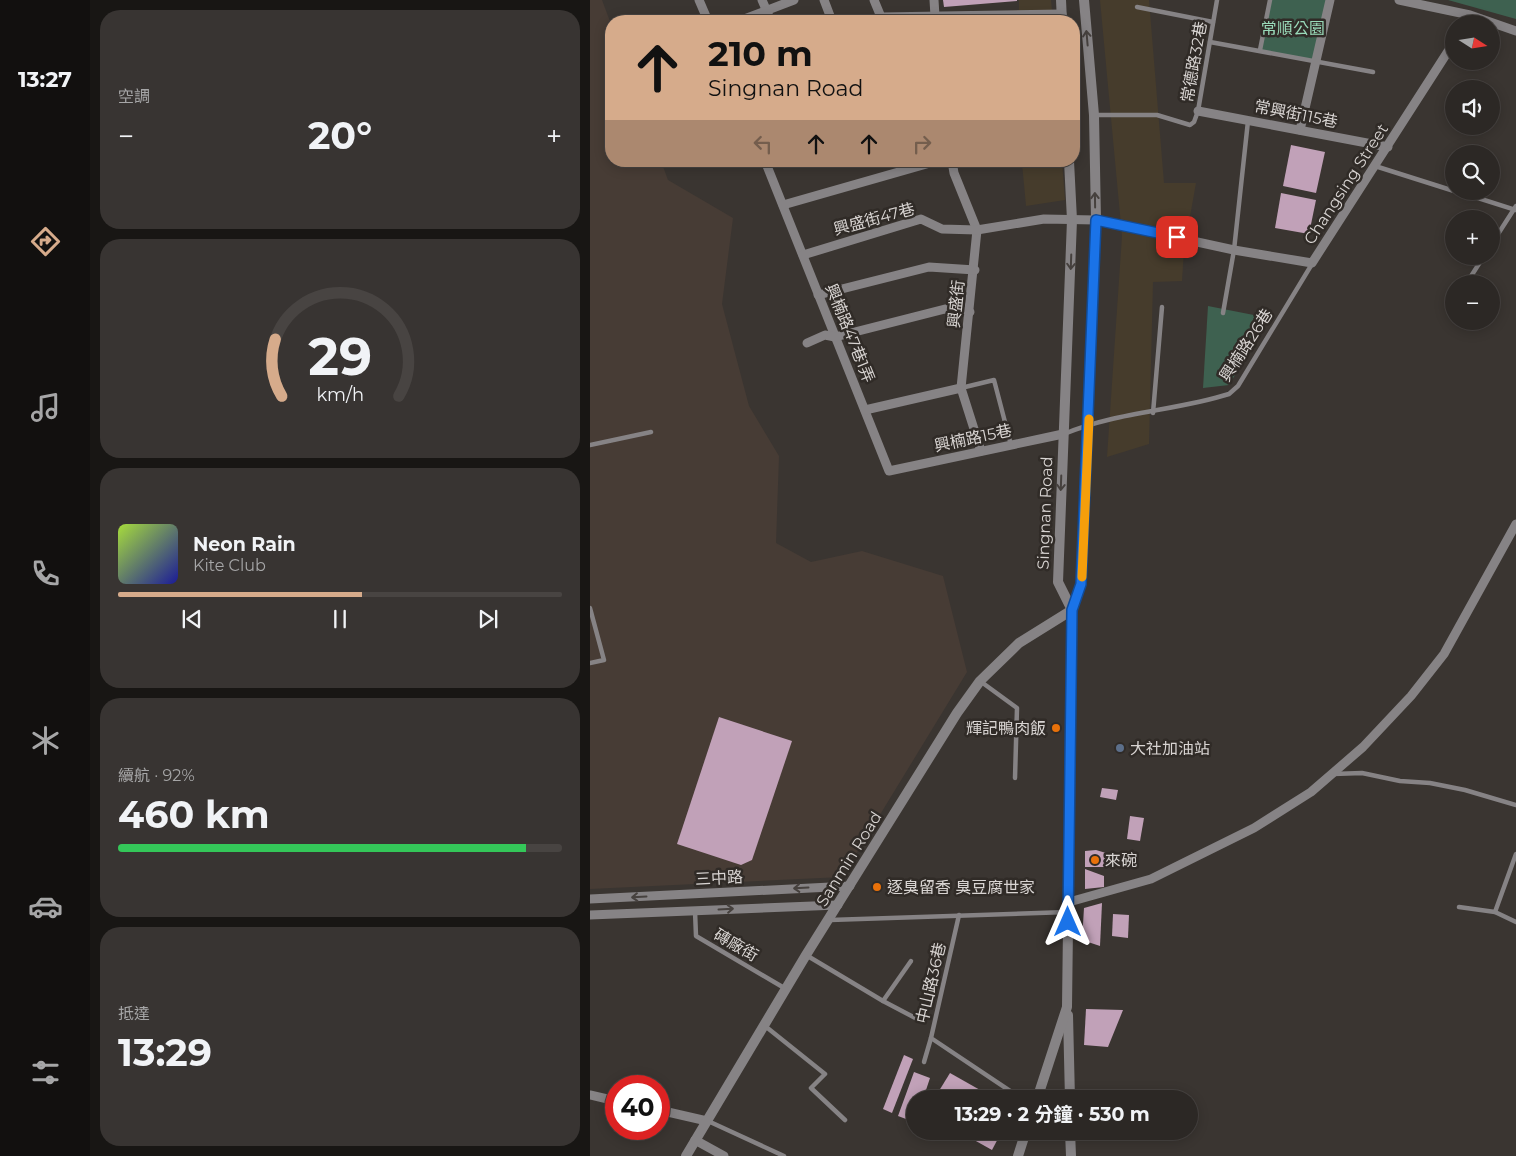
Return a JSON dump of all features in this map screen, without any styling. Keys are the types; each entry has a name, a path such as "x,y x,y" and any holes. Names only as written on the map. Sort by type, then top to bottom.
{"street":[{"path":"700,0 706,15"},
{"path":"762,0 769,15"},
{"path":"754,15 794,0"},
{"path":"824,0 830,15"},
{"path":"874,0 880,15"},
{"path":"934,0 935,15"},
{"path":"1062,0 1062,15"},
{"path":"1070,1090 1067,1007 1072,610 1081,584 1096,220 1094,115 1084,0"},
{"path":"1300,130 1330,0"},
{"path":"1399,0 1470,15"},
{"path":"1500,25 1516,31"},
{"name":"Changsing Street","path":"1072,220 1096,220 1234,250 1312,263 1445,56"},
{"name":"常興街115巷","path":"1198,111 1388,146"},
{"name":"興楠路47巷1弄","path":"767,167 889,471"},
{"path":"782,205 916,167"},
{"name":"興盛街","path":"954,167 977,230 961,388 981,451"},
{"name":"Singnan Road","path":"1070,167 1072,220 1058,582 1072,610"},
{"name":"興盛街47巷","path":"803,255 921,219 942,229 977,230 1044,219 1072,220"},
{"path":"818,295 929,267 974,270"},
{"path":"807,343 825,335 835,337 944,309 970,312"},
{"path":"864,410 961,388"},
{"name":"興楠路15巷","path":"889,471 1063,434"},
{"path":"1068,907 1151,879 1284,811 1311,792 1363,747 1412,696 1444,654 1516,524"},
{"name":"Sanmin Road","path":"686,1156 806,955 956,713 980,681 1019,643 1072,610"},
{"name":"三中路","path":"590,899 850,886"},
{"path":"590,915 838,904"},
{"path":"1040,1090 1067,1007"},
{"path":"590,1095 605,1098"},
{"path":"670,1113 707,1121"},
{"path":"695,1140 724,1156"},
{"path":"1018,1156 1023,1140"},
{"path":"1070,1140 1071,1156"}],"lane":[{"name":"常德路32巷","path":"1094,115 1157,114 1190,125 1194,122 1198,111 1217,0"},
{"path":"1260,50 1270,0"},
{"path":"1138,7 1213,22"},
{"path":"1210,42 1373,72"},
{"path":"1223,313 1234,250 1248,120"},
{"path":"1375,166 1445,188"},
{"path":"1485,200 1515,209 1500,232"},
{"name":"興楠路26巷","path":"1063,434 1088,424 1153,412 1229,394 1238,386 1312,263"},
{"path":"1153,412 1162,307"},
{"path":"961,388 994,380 1012,444"},
{"path":"590,445 651,432"},
{"path":"590,608 604,660 590,663"},
{"path":"980,681 1017,708 1015,778"},
{"path":"1332,774 1362,773 1400,781 1430,783 1465,790 1516,805"},
{"path":"1495,912 1516,854"},
{"path":"828,920 959,915 1068,907"},
{"path":"1459,907 1495,912 1516,922"},
{"name":"磚廠街","path":"695,911 696,936 786,989"},
{"name":"中山路36巷","path":"959,915 931,1038 1009,1090"},
{"path":"806,955 883,1002 921,1021"},
{"path":"883,1002 911,960"},
{"path":"764,1025 824,1074 811,1088 845,1120"},
{"path":"924,1062 931,1038"},
{"path":"707,1121 784,1156"}],"shaded area":[{"path":"590,0 602,0 608,15 605,15 605,167 663,167 668,180 733,218 722,304 749,406 779,456 776,543 811,562 862,551 943,576 967,672 842,877 590,889"},
{"path":"1019,0 1051,0 1052,15 997,15 997,12 1019,10"},
{"path":"1100,0 1149,0 1164,183 1196,183 1184,250 1182,281 1153,282 1149,444 1107,457 1122,236"},
{"path":"1022,167 1062,167 1065,200 1026,206"}],"green space":[{"name":"常順公園","path":"1270,0 1330,0 1316,61 1260,50"},
{"path":"1448,0 1516,0 1516,19"},
{"path":"1208,306 1269,318 1229,385 1203,388"}],"building":[{"path":"943,0 1017,0 1017,1 944,7"},
{"path":"1291,145 1325,152 1316,193 1283,186"},
{"path":"1281,193 1316,200 1309,234 1275,228"},
{"path":"719,717 792,741 752,860 741,865 677,844"},
{"path":"1102,788 1118,790 1116,800 1100,797"},
{"path":"1130,816 1144,818 1140,841 1127,839"},
{"name":"來碗","path":"1096,850 1106,853 1105,867 1085,867 1085,851"},
{"path":"1085,869 1104,876 1104,887 1085,889"},
{"path":"1102,903 1100,946 1082,940 1084,908"},
{"path":"1113,914 1129,915 1128,938 1112,936"},
{"path":"1086,1009 1123,1010 1108,1047 1084,1045"},
{"path":"904,1055 913,1059 892,1113 883,1109"},
{"path":"914,1072 930,1078 926,1090 907,1090"},
{"path":"950,1073 980,1090 940,1090"},
{"path":"906,1094 906,1119 898,1116"},
{"path":"974,1140 997,1140 992,1150"}],"slow traffic":[{"path":"1082,577 1089,419"}],"place":[{"name":"輝記鴨肉飯","path":"1056,728"},
{"name":"大社加油站","path":"1120,748"},
{"name":"來碗","path":"1095,860"},
{"name":"逐臭留香 臭豆腐世家","path":"877,887"}],"route":[{"path":"1068,922 1072,610 1081,584 1096,220 1177,237"}]}
